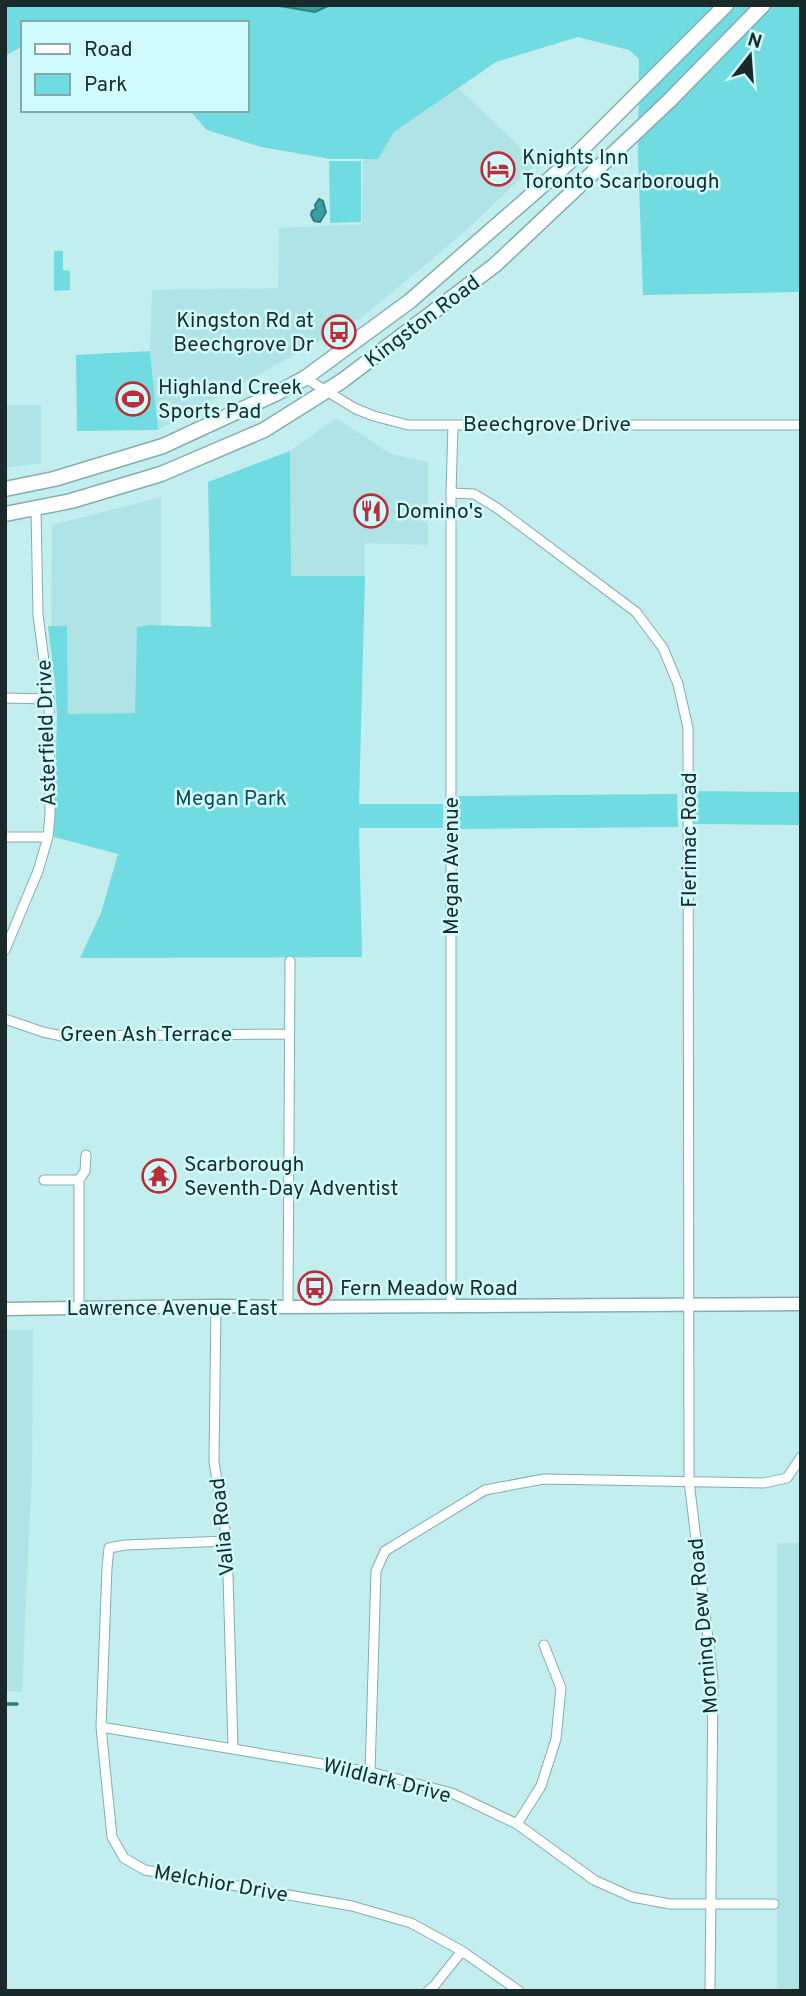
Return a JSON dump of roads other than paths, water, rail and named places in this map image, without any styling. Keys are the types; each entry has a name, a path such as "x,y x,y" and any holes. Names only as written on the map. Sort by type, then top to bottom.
{"main road":[{"name":"Kingston Road","path":"5,489 54,479 163,446 275,394 305,377 410,301 567,164 726,5"},
{"name":"Kingston Road","path":"5,514 106,492 171,470 264,430 327,391 495,265 661,109 763,5"},
{"name":"Lawrence Avenue East","path":"5,1309 801,1304"}],"street":[{"name":"Beechgrove Drive","path":"305,377 356,409 408,425 801,425"},
{"name":"Megan Avenue","path":"451,1306 453,425"},
{"name":"Flerimac Road","path":"451,493 474,494 497,508 636,612 663,648 678,684 688,728 688,1304"},
{"name":"Asterfield Drive","path":"5,950 38,871 48,837 50,815 49,699 38,615 36,509"},
{"path":"5,698 49,699"},
{"path":"5,837 48,837"},
{"path":"288,1307 290,961"},
{"name":"Green Ash Terrace","path":"5,1019 62,1036 288,1034"},
{"path":"79,1308 79,1180 85,1171 86,1155"},
{"path":"44,1180 79,1180"},
{"name":"Morning Dew Road","path":"688,1304 689,1481 713,1680 710,1991"},
{"name":"Valia Road","path":"216,1306 214,1462 227,1541 233,1747"},
{"path":"370,1772 376,1571 385,1551 485,1490 544,1479 764,1483 787,1478 801,1457"},
{"name":"Melchior Drive","path":"227,1541 109,1548 101,1727 112,1837 124,1858 145,1871 352,1906 411,1923 462,1951 519,1991"},
{"path":"517,1824 541,1786 555,1738 561,1688 544,1645"},
{"name":"Wildlark Drive","path":"101,1727 370,1772 452,1793 517,1824 594,1880 632,1897 670,1904 774,1904"},
{"path":"428,1991 462,1951"}],"waterway":[{"path":"5,1704 17,1704"}],"place":[{"name":"Knights Inn Toronto Scarborough","path":"498,169"},
{"name":"Kingston Rd at Beechgrove Dr","path":"339,332"},
{"name":"Highland Creek Sports Pad","path":"133,399"},
{"name":"Domino's","path":"371,511"},
{"name":"Scarborough Seventh-Day Adventist","path":"159,1176"},
{"name":"Fern Meadow Road","path":"315,1288"}],"park label":[{"name":"Megan Park","path":"231,798"}]}
